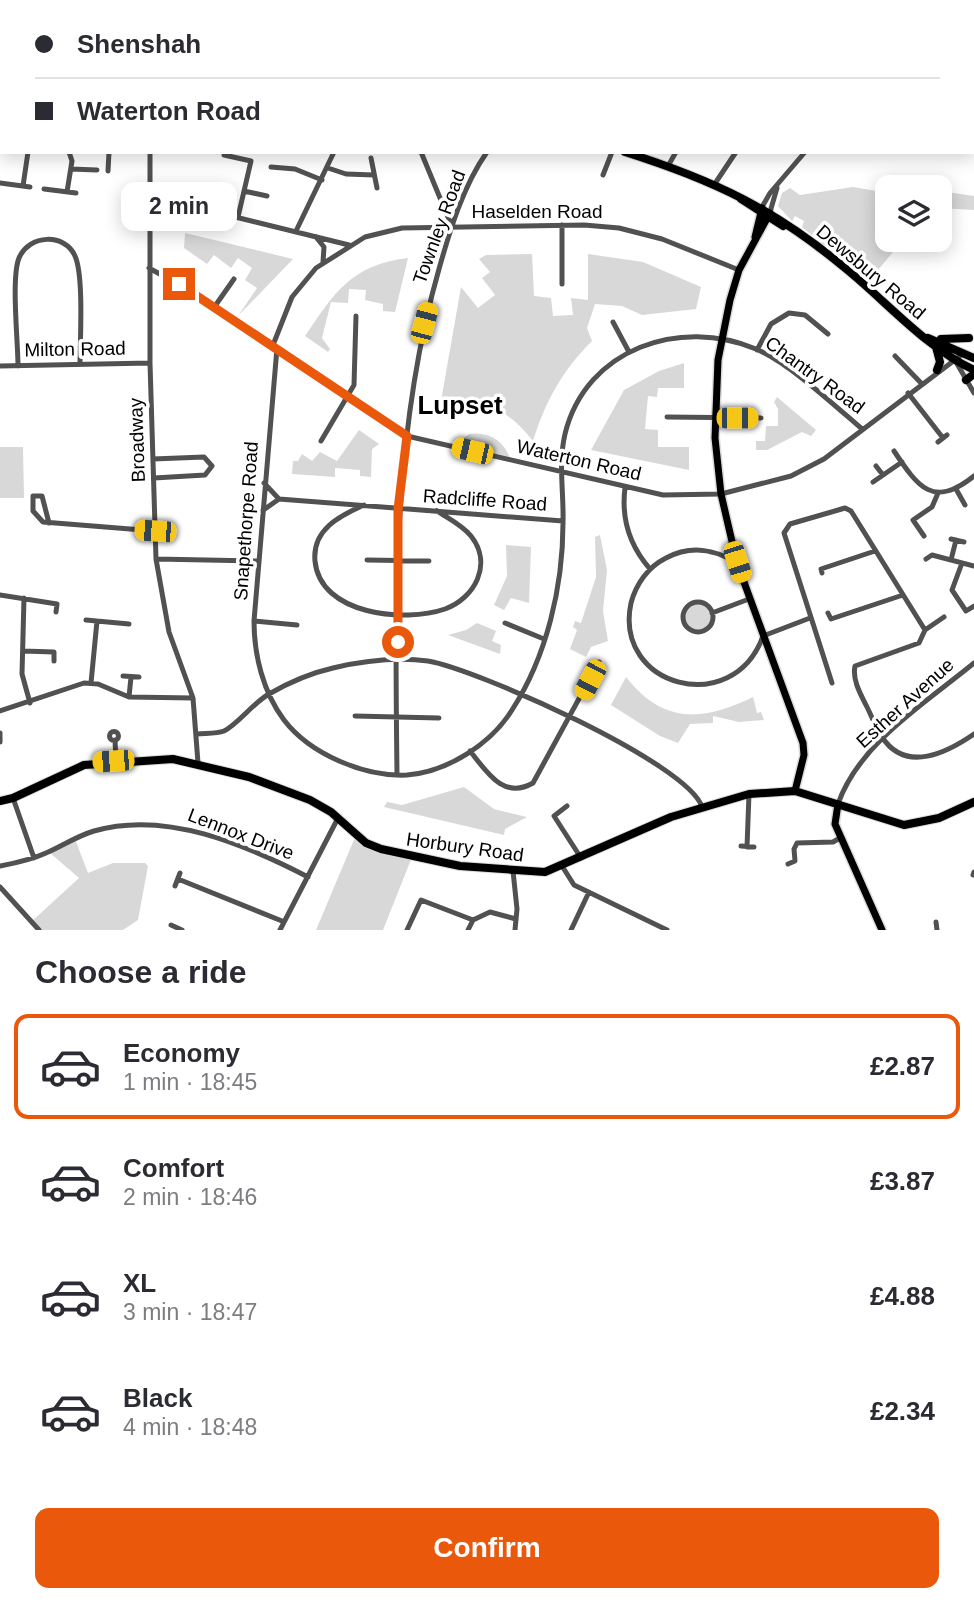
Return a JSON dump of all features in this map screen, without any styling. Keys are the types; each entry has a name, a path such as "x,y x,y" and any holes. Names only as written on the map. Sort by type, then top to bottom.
{"highway":[{"name":"Dewsbury Road","path":"631,154 715,185 766,213 842,266 933,341 957,355 974,358"},
{"path":"939,369 940,362 933,341 970,338"},
{"path":"957,355 974,370 966,380"},
{"name":"Horbury Road","path":"0,801 13,798 72,769 116,761 168,758 249,777 310,800 338,818 358,837 381,849 460,866 545,872 659,822 749,794 795,791 904,825 939,818 974,802"}],"main road":[{"path":"766,213 739,270 721,338 714,418 721,494 732,544 749,599 803,743 804,755 795,791"},
{"path":"838,804 834,820 882,930"}],"street":[{"path":"0,183 27,187 28,154"},
{"path":"67,192 71,169 69,154"},
{"path":"109,154 108,168 117,166"},
{"name":"Broadway","path":"150,154 150,363 156,559 169,632 193,698 198,763"},
{"path":"296,231 303,211 322,180 333,154"},
{"path":"422,154 452,227"},
{"name":"Townley Road","path":"397,774 398,509 407,436 424,323 452,227 486,154"},
{"path":"603,175 611,154"},
{"path":"668,166 675,154"},
{"path":"715,185 735,154"},
{"path":"766,213 770,193 803,154"},
{"path":"224,155 251,161 238,217"},
{"path":"371,158 377,188"},
{"path":"82,170 83,163"},
{"path":"271,167 295,169 322,180"},
{"path":"606,167 615,171"},
{"path":"328,168 346,174 374,175"},
{"path":"71,169 97,170"},
{"path":"46,190 76,193"},
{"path":"244,191 262,197"},
{"path":"150,196 315,235 349,246"},
{"path":"562,225 562,284"},
{"name":"Haselden Road","path":"349,246 393,230 562,225 610,227 648,234 739,270"},
{"path":"315,235 324,247 323,262"},
{"path":"18,366 19,259 31,244 49,239 67,246 76,259 80,364"},
{"name":"Snapethorpe Road","path":"349,246 323,262 292,298 275,347 254,621 257,662 269,694 285,722 317,749 362,768 410,775 442,766 470,751"},
{"name":"Waterton Road","path":"149,268 215,306 407,436 625,488 680,496 721,494 791,476 824,459 957,355"},
{"path":"215,306 234,279"},
{"path":"758,350 771,324 789,313 805,315 828,334"},
{"path":"321,441 354,385 356,316"},
{"path":"613,322 629,352"},
{"name":"Chantry Road","path":"470,751 504,721 521,694 544,639 558,589 563,521 561,473 566,431 579,401 606,368 629,352 668,338 686,335 721,338 758,350 862,429"},
{"path":"957,355 974,393"},
{"path":"895,356 921,383"},
{"name":"Milton Road","path":"0,366 150,363"},
{"path":"908,393 943,438"},
{"path":"667,417 761,418"},
{"path":"894,452 915,484 938,494 956,489 974,476"},
{"path":"153,459 204,457 212,466 208,474 201,476 153,478"},
{"path":"873,482 902,463"},
{"path":"876,466 883,475"},
{"path":"262,511 279,499 264,483"},
{"path":"625,488 624,514 628,531 639,555 650,569"},
{"path":"956,489 965,505"},
{"path":"924,536 911,518 932,507 938,494"},
{"path":"49,523 42,496 33,496 37,517 49,523 155,531"},
{"name":"Radcliffe Road","path":"279,499 563,521"},
{"path":"337,503 342,515"},
{"path":"364,505 330,524 316,544 315,565 324,585 346,602 371,611 398,614 447,608 471,591 479,575 481,559 472,537 461,525 437,511"},
{"path":"832,683 785,537 788,526 845,508 851,511 925,630 924,639 919,643 860,662 854,669 860,693 883,739 912,756 930,757 951,750 974,734"},
{"path":"461,525 467,514"},
{"path":"951,560 953,539 964,542"},
{"path":"719,553 732,544"},
{"path":"822,573 821,569 875,551"},
{"path":"737,562 719,553 682,552 650,569 637,586 630,618 638,650 660,674 691,685 723,681 750,662 763,636 810,618"},
{"path":"926,559 932,555 974,566"},
{"path":"156,559 258,561"},
{"path":"367,560 429,561"},
{"path":"962,563 949,592 966,611 974,606"},
{"path":"0,595 57,604 57,611"},
{"path":"828,613 831,618 903,595"},
{"path":"24,598 22,674 30,702"},
{"path":"712,613 749,599"},
{"path":"692,603 704,604 712,613 711,625 701,632 688,629 682,619 687,607 692,603"},
{"path":"925,630 937,626 944,617"},
{"path":"86,620 110,619 129,624"},
{"path":"91,683 97,621"},
{"path":"254,621 297,625"},
{"path":"505,623 544,639"},
{"path":"23,651 54,652 54,661"},
{"path":"197,734 224,731 269,694 330,669 398,660 426,661 460,669 570,717 677,781 694,794 702,807"},
{"path":"470,751 499,784 510,789 526,787 539,777 599,662"},
{"name":"Esther Avenue","path":"838,804 848,781 883,739 974,663"},
{"path":"123,676 139,677"},
{"path":"129,697 131,677"},
{"path":"0,711 77,684 91,683 129,697 193,698"},
{"path":"355,716 439,718"},
{"path":"0,733 0,742"},
{"path":"115,740 116,761"},
{"path":"748,847 749,794"},
{"path":"13,798 34,858"},
{"path":"547,822 567,806"},
{"path":"554,816 581,858"},
{"path":"280,930 282,921 338,818"},
{"name":"Lennox Drive","path":"0,866 34,858 94,831 175,825 202,833 308,877"},
{"path":"788,864 795,861 794,849 797,843 833,842 841,838"},
{"path":"562,866 570,883 667,930"},
{"path":"513,871 515,930"},
{"path":"178,880 282,921"},
{"path":"0,887 39,930"},
{"path":"571,930 589,892"},
{"path":"407,930 422,900 473,920"},
{"path":"468,930 473,920 490,912 516,919"},
{"path":"936,922 937,930"},
{"path":"171,925 179,929"}],"shaded area":[{"path":"853,187 875,191 875,252 893,252 868,282 802,227 804,221 795,216 792,221 778,206 782,193 790,188 800,195"},
{"path":"952,193 974,196 974,210 952,209"},
{"path":"185,233 293,259 238,316 257,288 245,280 252,268 238,258 231,268 214,255 207,264 184,248"},
{"path":"532,254 534,296 551,298 553,316 573,315 571,298 588,300 588,254 643,262 701,287 696,309 642,315 622,306 595,304 587,328 592,341 556,387 543,412 533,441 512,419 491,408 467,409 438,418 461,287 478,308 495,295 482,278 490,272 479,259 486,255"},
{"path":"408,258 395,312 383,311 383,304 365,300 366,290 349,289 348,303 331,302 322,338 330,349 328,352 305,336 326,306 346,283 372,267"},
{"path":"684,363 684,388 658,388 657,397 648,396 645,429 658,430 658,447 689,447 689,470 591,450 624,390 659,371"},
{"path":"777,397 816,430 811,436 802,432 767,450 756,450 756,441 765,441 766,426 778,426 778,409 774,402"},
{"path":"359,430 379,444 372,449 371,477 360,476 360,470 335,468 335,477 292,474 293,461 298,461 302,454 312,461 320,452 337,461"},
{"path":"469,434 483,434 495,439 505,448 511,461 452,447"},
{"path":"0,447 23,447 24,498 0,498"},
{"path":"600,535 607,570 603,611 608,641 591,647 586,657 570,649 577,630 573,627 575,621 581,623 596,577 595,537"},
{"path":"506,545 531,547 529,603 511,598 504,610 494,605 507,576"},
{"path":"698,604 707,608 711,617 707,626 698,630 689,626 685,617 689,608"},
{"path":"477,623 496,631 492,641 501,645 500,654 448,635 466,630"},
{"path":"626,677 640,692 669,711 700,714 717,711 753,697 757,713 761,712 764,720 739,722 713,716 713,723 690,724 678,743 660,736 611,705"},
{"path":"464,787 494,809 527,817 505,829 504,835 384,807 387,802 402,805"},
{"path":"356,835 412,857 383,930 316,930"},
{"path":"75,839 88,873 113,863 145,863 148,866 138,920 123,930 39,930 31,922 79,878 49,852"}],"district":[{"name":"Lupset","path":"460,405"}],"route":[{"path":"179,284 407,436 398,509 398,642"}]}
